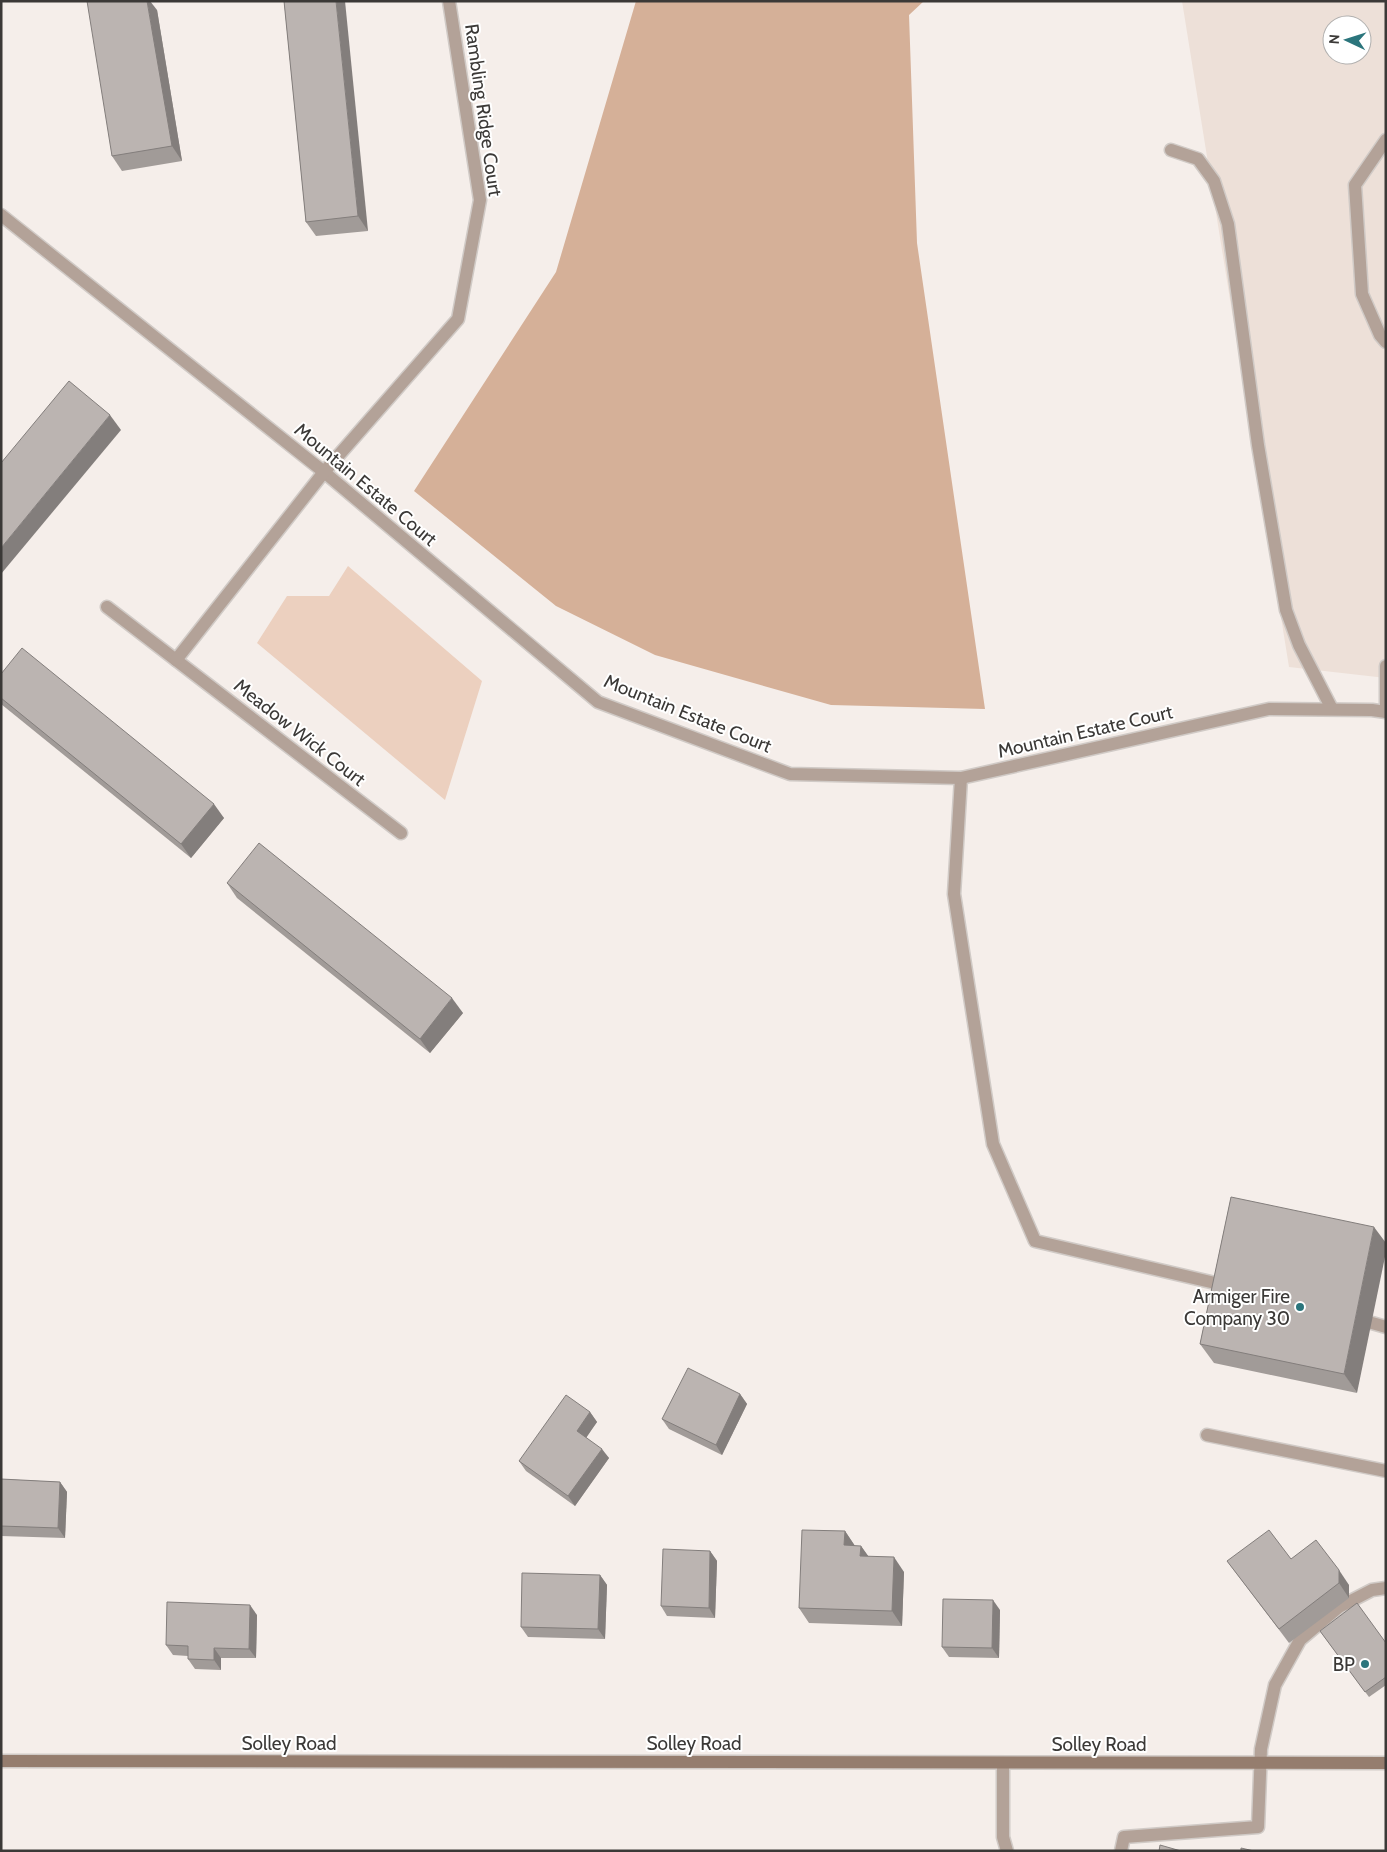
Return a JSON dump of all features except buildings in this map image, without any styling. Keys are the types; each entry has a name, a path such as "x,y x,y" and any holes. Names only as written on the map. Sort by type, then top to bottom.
{"main road":[{"name":"Solley Road","path":"1,1761 1386,1763"}],"street":[{"name":"Rambling Ridge Court","path":"324,472 458,319 480,200 449,1"},
{"path":"1386,140 1355,185 1362,294 1380,335 1386,342"},
{"path":"1171,150 1198,159 1214,182 1228,224 1258,446 1286,610 1299,645 1332,710"},
{"name":"Mountain Estate Court","path":"1,215 324,472 598,702 790,774 961,778 1269,710 1372,710 1386,712"},
{"path":"176,660 324,472"},
{"name":"Meadow Wick Court","path":"106,607 400,833"},
{"path":"1386,666 1386,712"},
{"path":"961,778 954,894 990,1125 994,1144 1036,1241 1215,1283"},
{"path":"1365,1322 1386,1327"},
{"path":"1207,1435 1386,1471"},
{"path":"1121,1851 1124,1838 1258,1827 1260,1749 1275,1685 1300,1640 1339,1607 1372,1590 1386,1588"},
{"path":"1003,1763 1003,1837 1007,1851"}],"shaded area":[{"path":"636,1 924,1 909,15 917,243 985,709 831,705 655,655 556,606 414,491 556,272"},
{"path":"1182,1 1386,1 1386,678 1289,667"},
{"path":"348,566 482,681 445,800 257,643 287,596 329,596"}],"place":[{"name":"Armiger Fire Company 30","path":"1300,1307"},
{"name":"BP","path":"1365,1664"}]}
